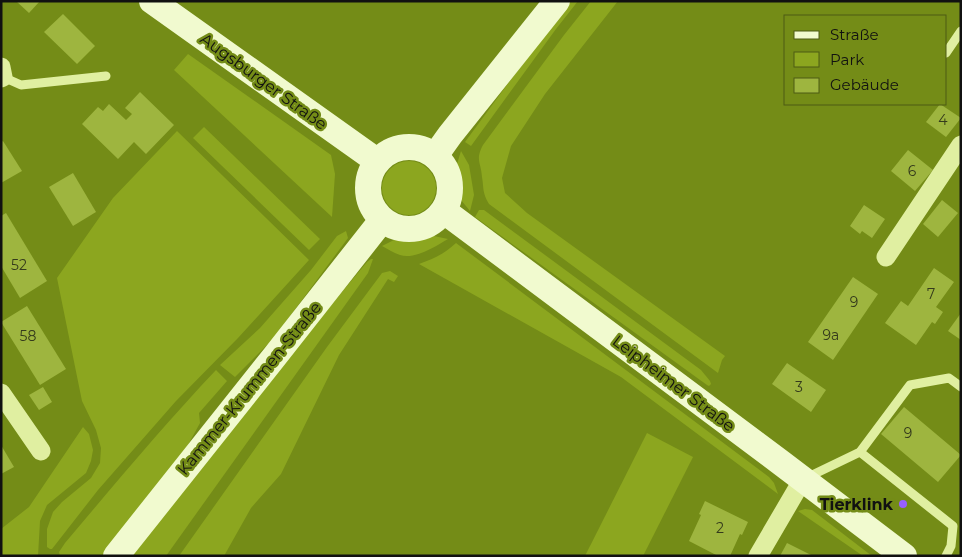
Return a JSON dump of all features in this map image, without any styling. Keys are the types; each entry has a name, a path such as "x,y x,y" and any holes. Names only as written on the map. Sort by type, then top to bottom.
{"main road":[{"name":"Augsburger Straße","path":"152,1 377,162"},
{"path":"435,156 557,1"},
{"path":"404,147 424,149 435,156 443,165 448,176 450,188 449,200 444,211 434,222 422,228 407,230 394,227 382,220 373,210 368,198 367,185 370,172 377,162 386,153 404,147"},
{"name":"Leipheimer Straße","path":"444,211 804,479 904,556"},
{"name":"Kammer-Krummen-Straße","path":"116,556 382,220"}],"street":[{"path":"886,257 961,145"},
{"path":"1,393 41,452"},
{"path":"758,556 804,479"}],"lane":[{"path":"947,52 961,31"},
{"path":"2,74 21,85 106,76"},
{"path":"804,479 860,452 910,385 949,378 961,387"},
{"path":"860,452 902,489 953,526 951,546 946,556"}],"green space":[{"path":"569,1 578,1 471,146 465,142 551,25"},
{"path":"591,1 618,1 545,94 511,146 502,178 505,193 527,213 725,356 718,373 489,204 485,196 479,158 483,145"},
{"path":"188,54 331,155 335,174 332,217 174,70"},
{"path":"204,127 320,239 309,250 193,138"},
{"path":"177,131 309,260 238,338 176,401 98,490 52,549 50,549 47,547 47,529 53,512 91,478 100,463 101,448 96,430 82,401 57,278 113,198"},
{"path":"461,151 469,165 474,195 470,211 461,200 457,164"},
{"path":"409,161 419,163 428,169 434,178 436,188 434,198 428,207 419,213 409,215 399,213 390,207 384,198 382,188 384,178 390,169 399,163"},
{"path":"479,210 484,210 701,370 711,384 707,385 475,217"},
{"path":"346,231 348,238 273,339 235,377 220,365 260,328 311,270 337,236"},
{"path":"429,235 448,239 425,252 412,256 400,255 382,246 398,238"},
{"path":"456,243 769,477 774,483 778,494 621,377 419,264 439,255"},
{"path":"371,259 373,259 368,273 166,556 130,556 275,372"},
{"path":"390,271 398,276 394,282 388,279 339,355 281,474 251,508 224,556 179,556 327,347 382,273"},
{"path":"216,370 227,381 199,413 200,423 182,456 103,556 60,556 59,552 65,543 158,434"},
{"path":"83,427 89,434 93,450 91,461 86,473 47,505 40,521 38,556 1,556 1,529 29,507"},
{"path":"647,433 693,457 643,556 585,556"},
{"path":"812,510 872,556 863,556 798,511"}],"building":[{"path":"16,1 40,1 29,13"},
{"path":"63,14 95,46 77,64 44,32"},
{"path":"140,92 174,125 146,154 134,142 118,159 82,124 98,107 103,111 109,104 126,120 132,114 125,108"},
{"path":"939,105 961,118 946,137 926,122"},
{"path":"3,141 22,171 1,183 1,142"},
{"path":"908,150 933,170 915,191 891,171"},
{"path":"73,173 96,212 73,226 49,187"},
{"path":"942,200 958,213 938,237 923,224"},
{"path":"864,205 885,219 872,238 862,231 860,234 850,226"},
{"path":"6,213 47,281 20,298 1,266 1,216"},
{"path":"934,268 954,282 936,307 943,312 935,324 932,322 916,345 885,323 901,301 908,306"},
{"path":"853,277 878,294 833,360 808,342"},
{"path":"27,306 66,369 40,385 1,322"},
{"path":"961,313 961,340 948,331"},
{"path":"787,363 826,390 811,412 772,384"},
{"path":"43,387 52,402 39,410 29,395"},
{"path":"904,407 961,455 938,482 881,434"},
{"path":"1,445 14,467 1,474"},
{"path":"705,501 748,522 730,556 718,556 689,541"},
{"path":"787,543 813,556 780,556"}],"place":[{"name":"Tierklink","path":"903,504"}]}
